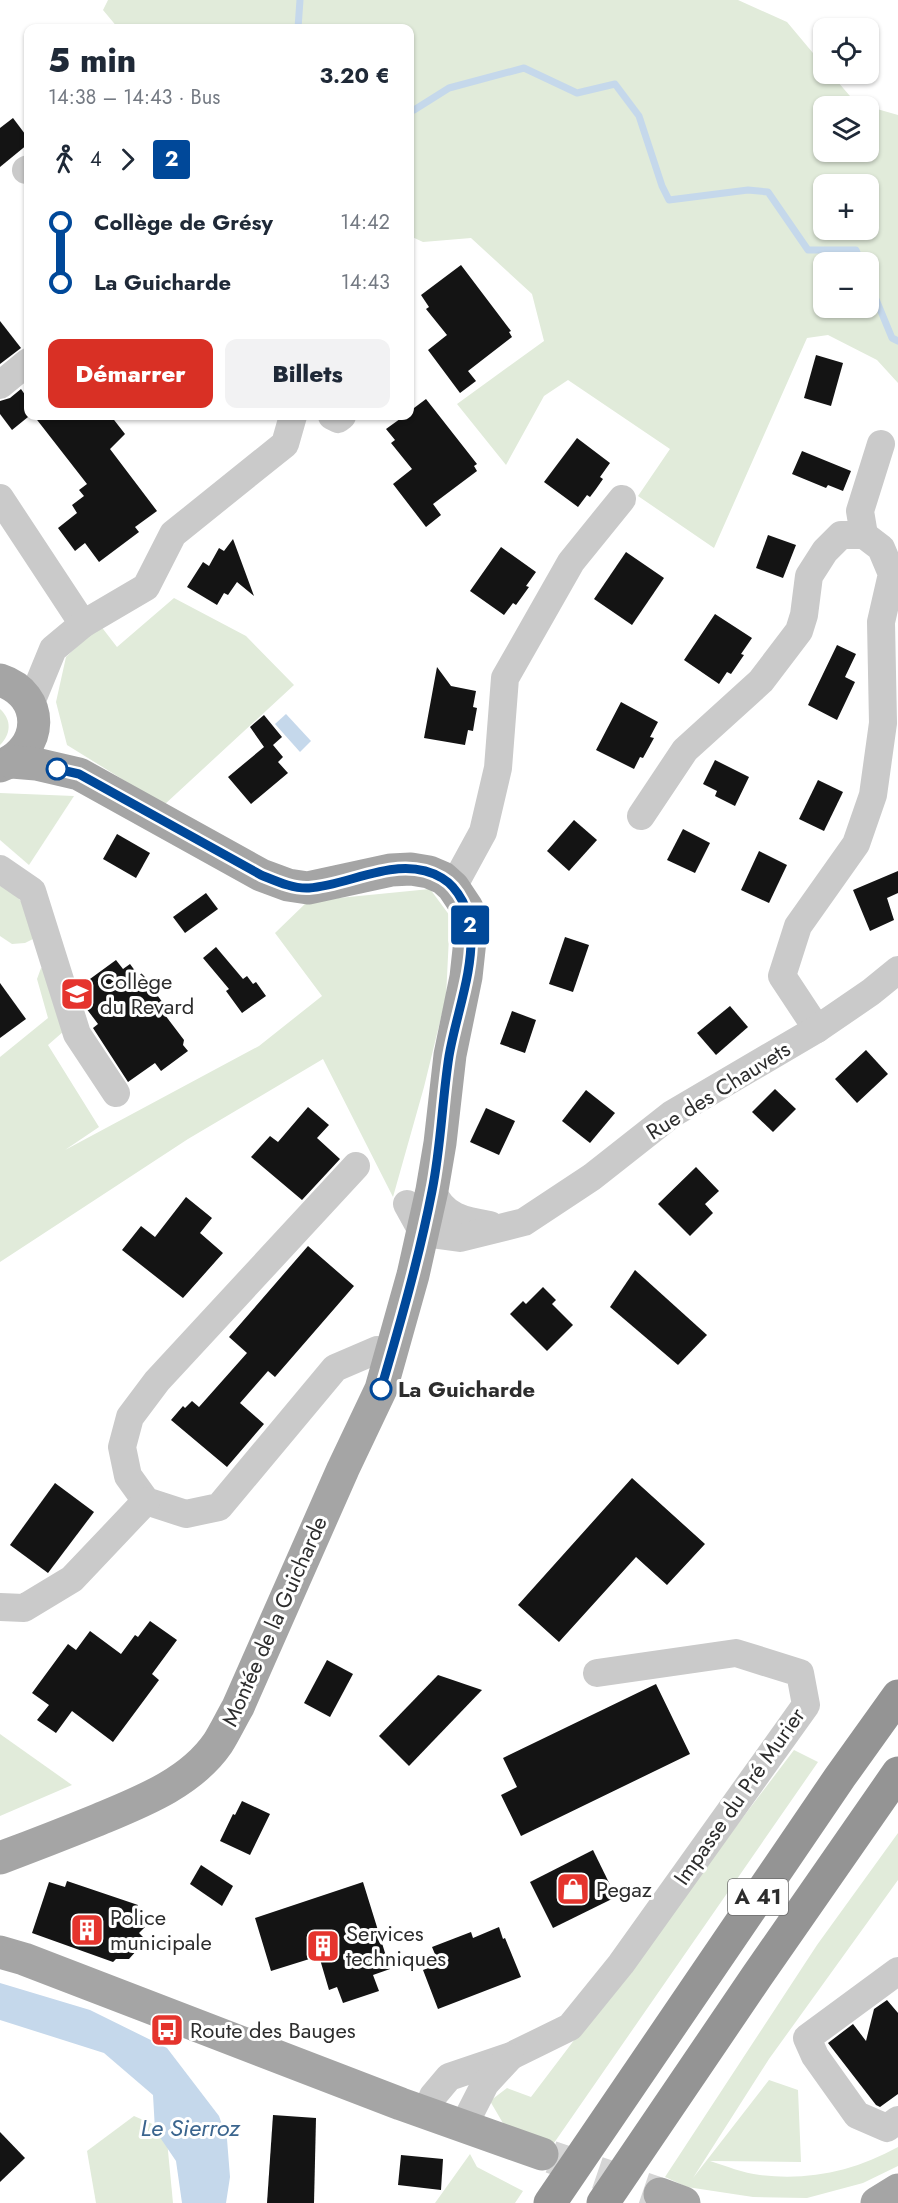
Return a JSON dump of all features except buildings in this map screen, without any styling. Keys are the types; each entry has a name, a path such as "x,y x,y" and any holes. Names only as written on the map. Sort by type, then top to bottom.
{"highway":[{"name":"A 41","path":"550,2203 827,1796 898,1696"},
{"name":"A 41","path":"603,2203 898,1773"}],"main road":[{"path":"1,680 16,689 79,774"},
{"path":"6,764 21,754 29,745 33,734 32,713"},
{"path":"6,764 36,764 79,774 261,875 288,885 308,888 392,870 411,869 435,874 453,887"},
{"name":"Montée de la Guicharde","path":"0,1858 143,1801 171,1785 194,1768 217,1744 238,1707 343,1469 381,1389 423,1233 419,1135 450,1055 466,977 471,931 467,909 453,887"},
{"name":"Montée de la Guicharde","path":"343,1469 420,1197"},
{"path":"0,1952 463,2127 542,2154"},
{"path":"877,2203 898,2190"},
{"path":"882,2203 898,2197"}],"street":[{"path":"0,385 24,365"},
{"path":"1,680 53,649 83,624 146,587 173,534 285,444 293,420"},
{"path":"864,535 860,511 881,444"},
{"path":"0,498 83,624"},
{"path":"453,887 483,832 498,768 505,678 571,562 622,499"},
{"path":"641,816 685,750 761,681 799,631 804,615 809,576 825,551 841,535 864,535 881,548 892,574 881,622 883,723 873,795 856,844 798,926 782,976 817,1029"},
{"path":"32,713 53,649"},
{"path":"0,869 32,891 77,1034 116,1093"},
{"name":"Rue des Chauvets","path":"423,1233 460,1238 524,1222 592,1177 672,1114 817,1029 872,992 898,970"},
{"path":"356,1166 157,1381 130,1417 122,1447 128,1476 146,1501 186,1514 219,1507 335,1368 375,1357"},
{"path":"420,1197 436,1200 455,1218 507,1228"},
{"path":"0,1607 24,1608 72,1579 146,1501"},
{"name":"Impasse du Pré Murier","path":"426,2113 433,2096 449,2077 511,2056 570,2027 621,1964 806,1705 800,1673 736,1653 597,1673"},
{"path":"897,1975 807,2038 815,2056 857,2115 887,2128 898,2120"},
{"name":"Impasse du Pré Murier","path":"463,2127 485,2084 511,2056"}],"green space":[{"path":"108,0 738,0 787,22 813,53 813,84 840,84 850,96 813,96 813,162 879,162 879,109 898,115 898,383 877,360 828,335 807,338 714,548 638,496 670,449 568,380 544,396 506,465 457,404 544,341 532,294 471,238 423,242 414,238 414,24 115,24 103,10"},
{"path":"174,598 246,636 294,685 164,805 67,745 56,702 66,657 100,625 117,647"},
{"path":"0,709 7,718 9,727 0,745"},
{"path":"0,793 74,796 29,865 0,840"},
{"path":"0,884 25,906 33,939 25,943 12,944 0,936"},
{"path":"430,889 450,916 446,997 393,1197 323,1059 188,1139 0,1262 0,1057 48,1018 37,979 41,968 48,970 64,1031 48,1045 99,1127 65,1150 259,1046 322,996 275,933 308,901"},
{"path":"0,1734 72,1785 0,1816"},
{"path":"794,1750 818,1762 554,2143 507,2130 490,2101 507,2088 531,2097"},
{"path":"898,1833 898,1880 769,2059 693,2178 769,2080 798,2090 801,2162 710,2161 754,2174 796,2177 848,2168 898,2147 898,2166 863,2183 807,2198 753,2197 687,2187 665,2177 817,1945"},
{"path":"134,2116 166,2130 173,2203 96,2203 87,2151"},
{"path":"470,2154 477,2167 523,2191 515,2203 435,2203"}],"water":[{"path":"286,714 311,741 300,752 275,724"},
{"name":"Le Sierroz","path":"0,1983 90,2010 167,2048 219,2116 227,2139 230,2177 226,2203 182,2203 176,2161 155,2130 153,2095 104,2053 0,2020"}],"waterway":[{"path":"298,24 300,0"},
{"path":"414,110 449,88 524,68 577,93 615,84 639,116 662,186 669,200 748,190 768,192 808,250 856,250 857,252"},
{"path":"879,307 892,338 898,341"}],"tunnel":[{"path":"551,2157 660,2194"}],"bus line":[{"name":"2","path":"57,769 79,774 261,875 288,885 308,888 392,870 411,869 429,872 443,878 453,887 467,909 471,931 466,977 450,1055 432,1190 413,1275 381,1389"}],"place":[{"name":"Collège du Revard","path":"77,994"},
{"name":"La Guicharde","path":"381,1389"},
{"name":"Pegaz","path":"573,1889"},
{"name":"Police municipale","path":"87,1930"},
{"name":"Services techniques","path":"323,1946"},
{"name":"Route des Bauges","path":"167,2030"}]}
